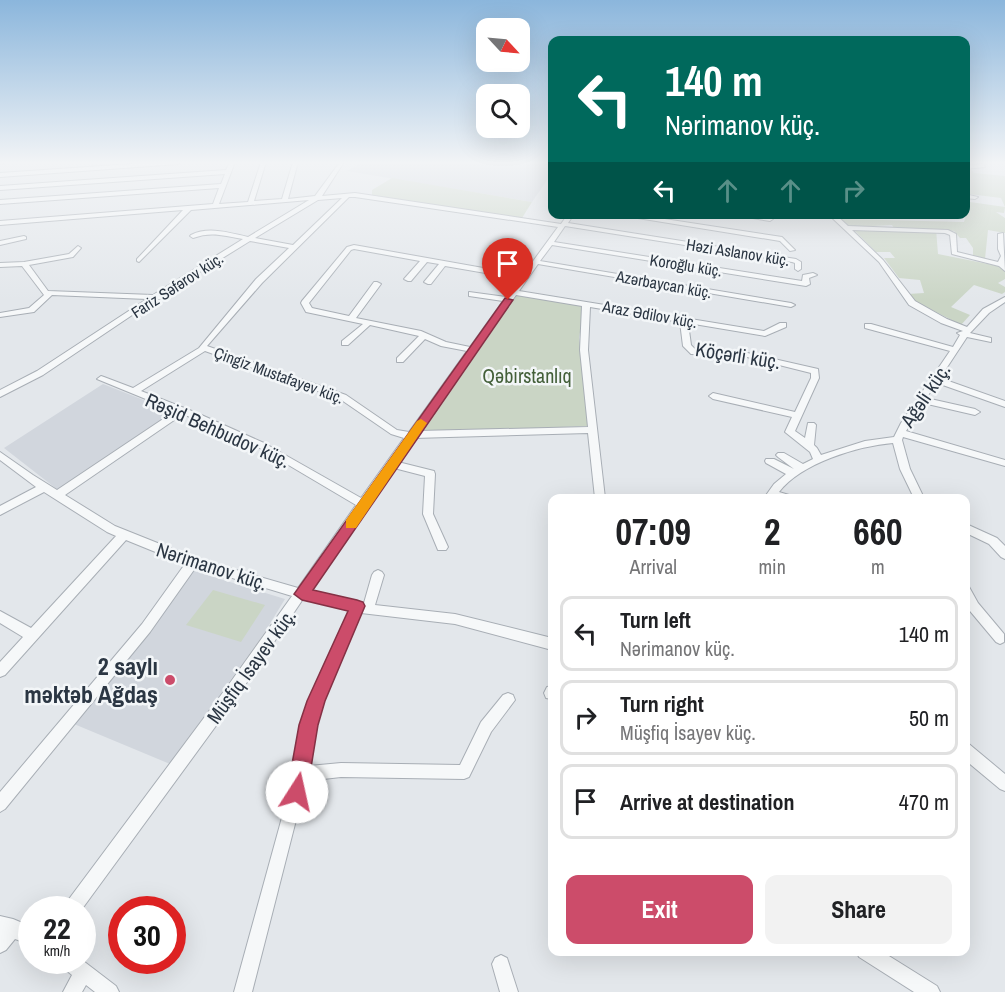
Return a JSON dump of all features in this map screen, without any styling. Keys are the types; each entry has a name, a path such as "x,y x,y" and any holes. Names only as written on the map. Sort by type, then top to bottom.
{"street":[{"path":"0,223 175,208"},
{"path":"139,260 189,208"},
{"name":"Fariz Səfərov küç.","path":"0,394 40,373 299,208"},
{"name":"Çingiz Mustafayev küç.","path":"336,208 244,297 204,343 204,348 343,397 394,432 412,437"},
{"path":"457,208 566,222"},
{"path":"651,219 782,238 792,250"},
{"path":"836,219 887,267 912,303 966,334"},
{"name":"Müşfiq İsayev küç.","path":"81,896 302,594 472,350 566,222"},
{"name":"Həzi Aslanov küç.","path":"566,222 794,260 798,262 798,269"},
{"path":"846,228 946,231 953,234 954,253 1003,267 1001,234"},
{"path":"193,236 205,231 295,246"},
{"path":"0,243 24,238"},
{"name":"Koroğlu küç.","path":"550,243 818,285"},
{"path":"340,246 525,278"},
{"path":"0,265 24,264 70,256 78,248"},
{"path":"349,248 305,303 309,310 424,335 444,344 472,350"},
{"path":"408,279 424,261"},
{"name":"Azərbaycan küç.","path":"536,262 791,305"},
{"path":"24,264 38,281 41,290 50,293 158,297"},
{"path":"428,282 443,264"},
{"path":"806,284 805,276 813,275"},
{"path":"351,319 377,284"},
{"path":"0,315 31,310 50,293"},
{"name":"Araz Ədilov küç.","path":"472,294 586,304 765,334 783,325"},
{"name":"Ağəli küç.","path":"772,494 797,469 818,460 898,437 966,334 986,311 1005,299"},
{"path":"586,304 584,350 600,494"},
{"name":"Köçərli küç.","path":"684,320 687,346 694,352 743,354 815,371 815,378 797,415"},
{"path":"345,343 368,323"},
{"path":"868,326 956,350"},
{"path":"946,329 988,343"},
{"path":"400,360 424,335"},
{"path":"134,392 204,348"},
{"name":"Rəşid Behbudov küç.","path":"101,379 182,410 261,445 364,505"},
{"path":"936,380 1005,404"},
{"path":"713,396 797,415 790,432 809,446 818,460"},
{"path":"921,400 975,412"},
{"path":"56,496 182,410"},
{"path":"809,446 811,424"},
{"path":"412,437 592,430"},
{"path":"917,494 905,468 898,437 1005,463"},
{"name":"Nərimanov küç.","path":"0,455 56,496 123,535 193,562 302,594 363,608 455,619 548,643"},
{"path":"781,455 797,469"},
{"path":"770,461 797,469"},
{"path":"393,464 430,474 428,514 442,547"},
{"path":"0,511 44,488"},
{"path":"970,529 993,541 1005,554"},
{"path":"0,670 123,535"},
{"path":"0,804 146,628 193,562"},
{"path":"243,992 300,774 308,725 316,701 378,574"},
{"path":"970,600 1000,638"},
{"path":"0,616 32,636"},
{"path":"300,774 341,770 464,772 486,727 508,700"},
{"path":"970,754 1005,784"},
{"path":"0,945 6,926"},
{"path":"873,956 931,992"},
{"path":"501,964 509,992"},
{"path":"72,992 82,974"},
{"path":"86,974 110,992"}],"shaded area":[{"path":"103,384 174,412 58,490 4,448"},
{"name":"2 saylı məktəb Ağdaş","path":"194,571 285,599 263,635 170,764 74,724"}],"green space":[{"path":"459,208 528,208 522,218"},
{"path":"970,208 1005,208 1004,213 996,212 1005,218 1005,233 988,230 985,259 973,256 973,248 966,238 960,238 954,231 936,229 938,254 998,266 1005,271 1005,279 998,283 1005,287 1005,292 1002,294 974,285 951,307 970,315 961,325 915,301 908,294 924,293 920,280 899,278 884,258 895,258 890,252 876,252 854,230 896,231 892,225 851,227 840,219 964,222 965,219 970,219"},
{"name":"Qəbirstanlıq","path":"517,295 579,305 584,309 579,338 589,426 423,432"},
{"path":"213,590 265,605 241,642 186,625"}],"slow traffic":[{"path":"351,524 421,423"}],"place":[{"name":"2 saylı məktəb Ağdaş","path":"170,680"}],"route":[{"path":"297,792 308,725 357,606 302,594 442,391 508,300"}]}
